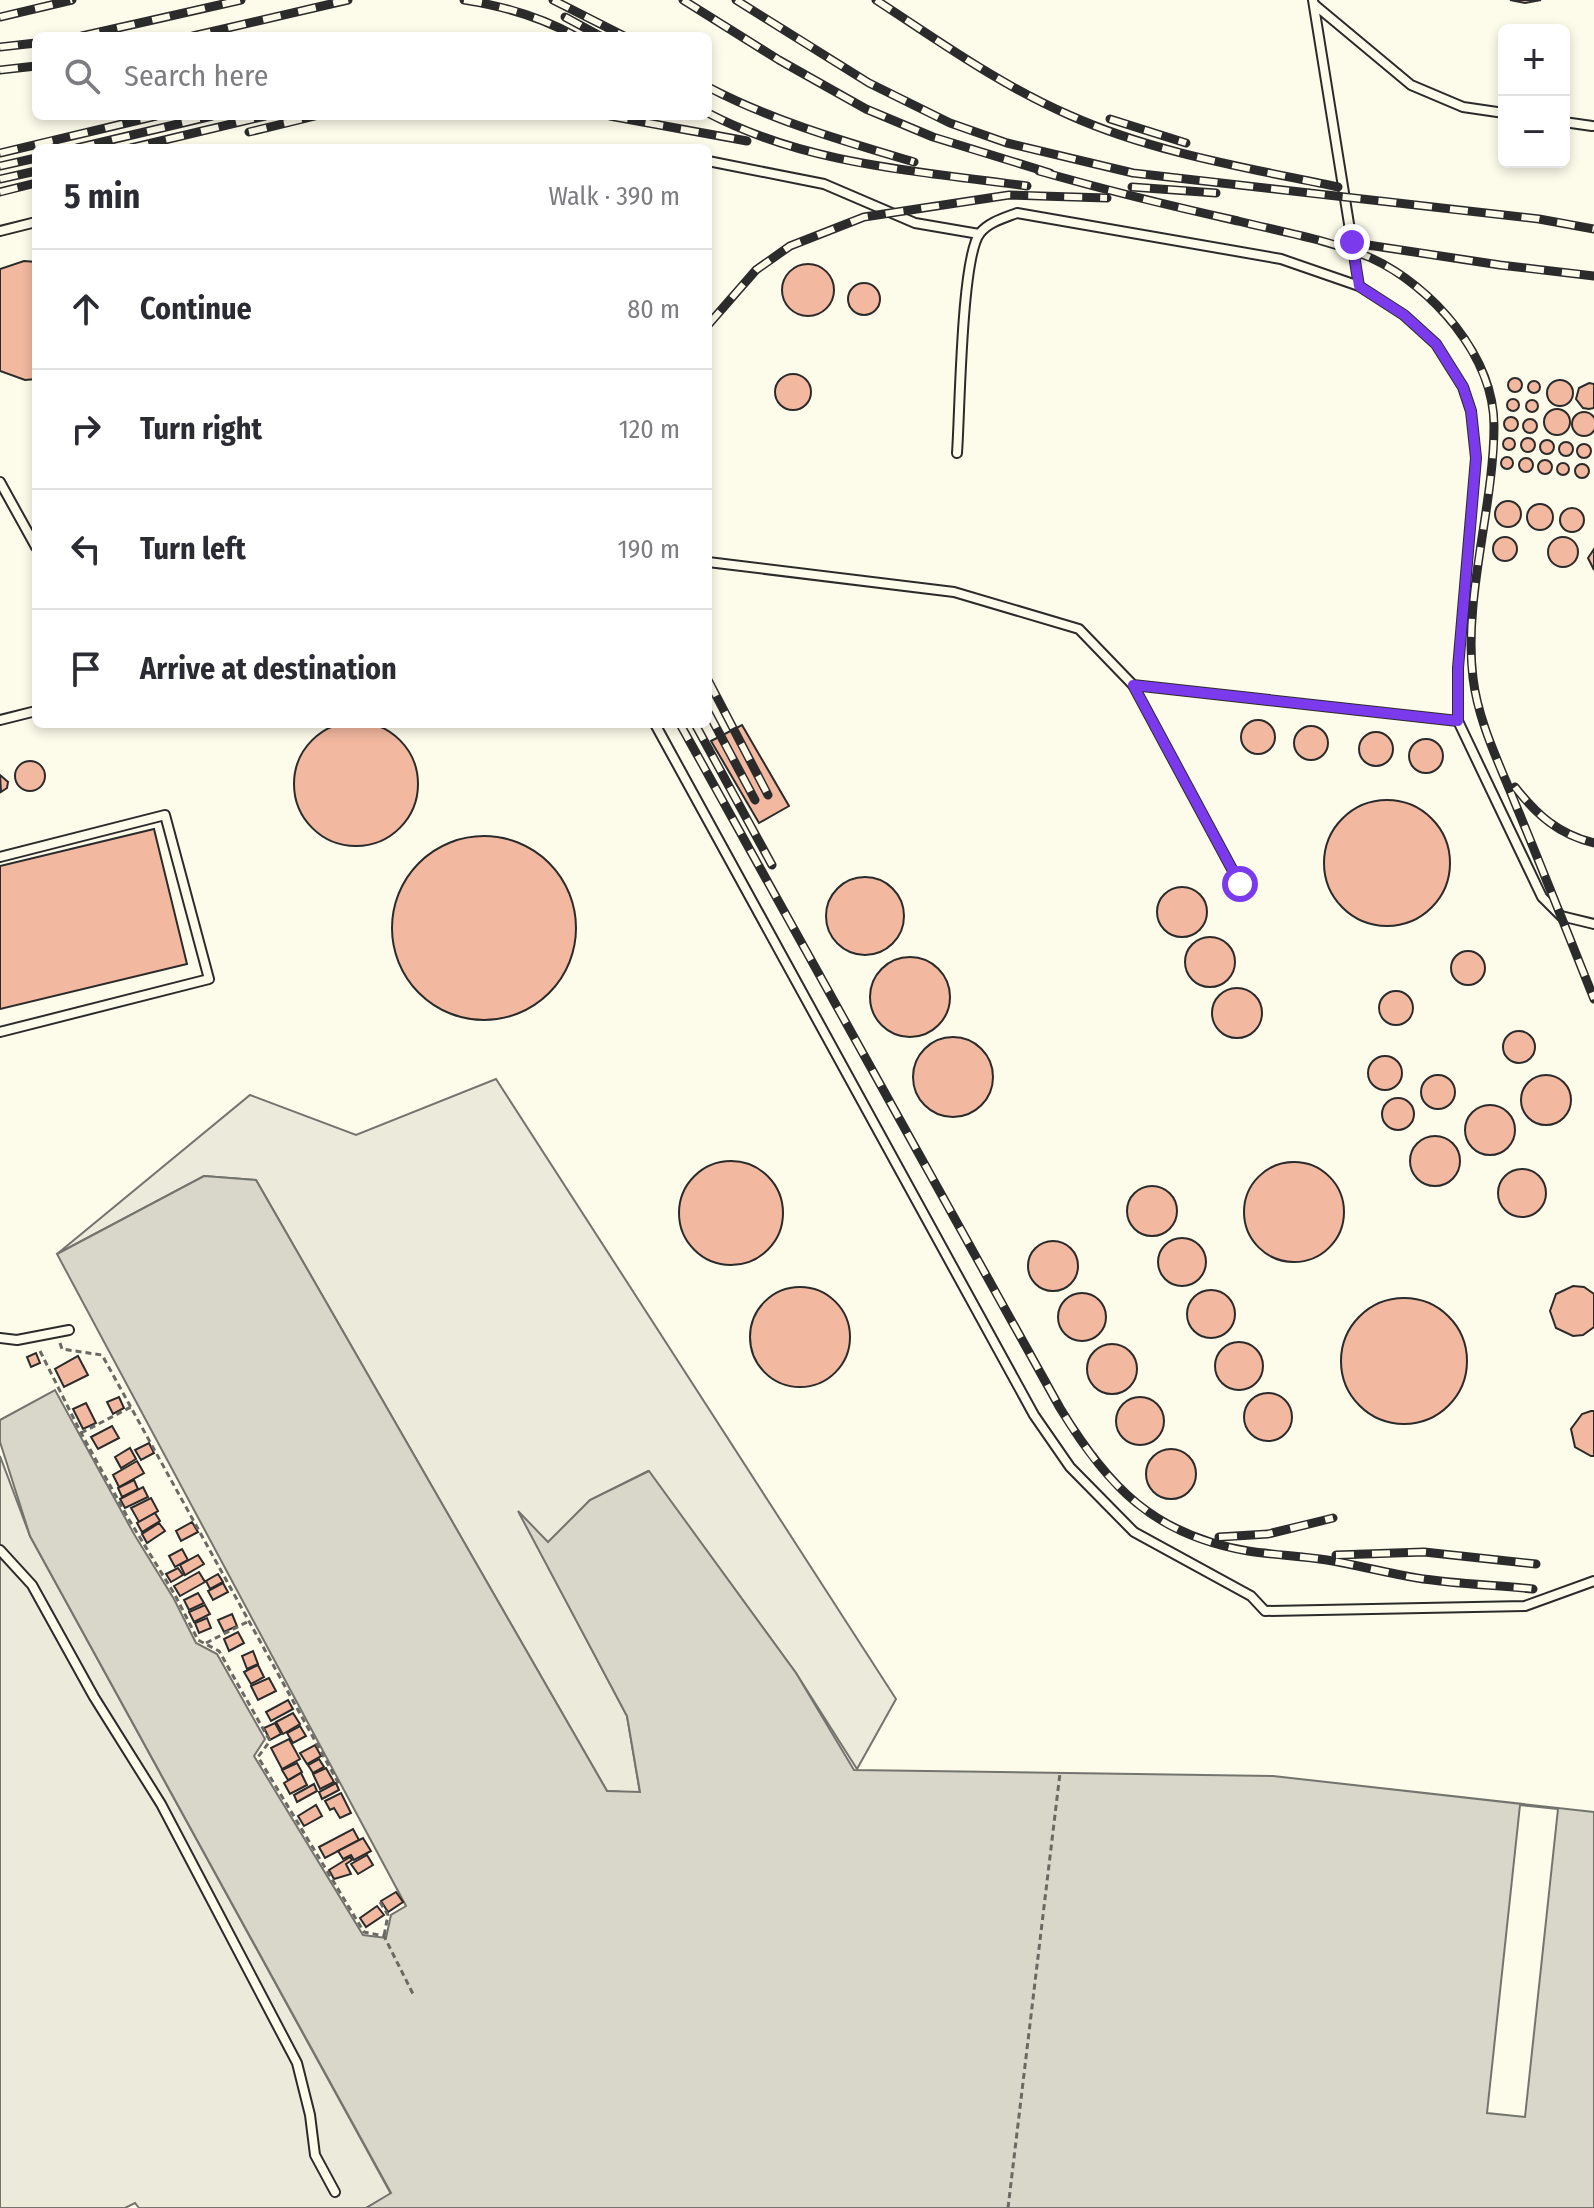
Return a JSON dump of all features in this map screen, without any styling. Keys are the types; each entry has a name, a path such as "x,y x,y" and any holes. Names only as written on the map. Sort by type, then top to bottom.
{"lane":[{"path":"1314,2 1411,85 1463,107 1498,112"},
{"path":"1314,2 1359,286"},
{"path":"1570,123 1592,126"},
{"path":"712,162 824,184 915,223 979,234"},
{"path":"957,453 968,264 979,234 992,223 1017,213 1281,259 1359,286 1404,315 1436,344 1463,387 1471,411 1476,458 1458,668 1458,721 1542,897 1561,916 1594,924"},
{"path":"0,231 32,223"},
{"path":"0,482 32,540"},
{"path":"712,562 954,592 1079,629 1133,685 1240,884"},
{"path":"1133,685 1458,721"},
{"path":"0,720 32,712"},
{"path":"657,728 1034,1415 1070,1467 1134,1532 1251,1596 1265,1611 1525,1606 1594,1581"},
{"path":"0,857 165,815 209,979 0,1032"},
{"path":"0,1338 17,1340 69,1330"},
{"path":"0,1550 32,1585 94,1697 161,1804 297,2063 310,2115 315,2155 335,2192"}],"path":[{"path":"55,1333 62,1349 102,1355 340,1786"},
{"path":"33,1336 81,1433 198,1640 219,1651 270,1741 258,1757 364,1932 384,1936"},
{"path":"81,1433 132,1407"},
{"path":"206,1643 249,1621"},
{"path":"1008,2208 1060,1773"},
{"path":"380,1902 388,1915 384,1936 414,1996"}],"shaded area":[{"path":"496,1079 896,1699 857,1769 796,1673 648,1471 590,1500 548,1543 520,1514 627,1716 640,1793 607,1791 256,1180 204,1176 57,1254 250,1095 356,1135"},
{"path":"204,1176 256,1180 607,1791 640,1792 627,1716 518,1511 548,1542 590,1500 649,1471 796,1673 854,1770 1273,1776 1594,1812 1594,2208 366,2208 391,2193 30,1536 0,1442 0,1420 55,1390 196,1643 217,1654 265,1739 254,1756 363,1935 386,1938 391,1915 406,1906 57,1254"},
{"path":"0,1456 30,1536 391,2194 366,2208 139,2208 135,2203 125,2208 0,2208"}],"pier":[{"path":"1520,1805 1558,1809 1525,2117 1487,2113"}],"building":[{"path":"1510,0 1541,0 1525,3"},
{"path":"24,261 32,262 32,379 0,371 0,269"},
{"path":"808,264 827,271 834,290 827,309 808,316 789,309 782,290 789,271"},
{"path":"864,283 875,288 880,299 875,310 864,315 853,310 848,299 853,288"},
{"path":"793,374 806,379 811,392 806,405 793,410 780,405 775,392 780,379"},
{"path":"1515,378 1522,385 1515,392 1508,385"},
{"path":"1560,380 1569,384 1573,393 1569,402 1560,406 1551,402 1547,393 1551,384"},
{"path":"1534,381 1540,387 1534,393 1528,387"},
{"path":"1594,384 1594,408 1589,409 1583,408 1576,399 1579,388"},
{"path":"1513,399 1519,405 1513,411 1507,405"},
{"path":"1532,400 1538,406 1532,412 1526,406"},
{"path":"1557,409 1566,413 1570,422 1566,431 1557,435 1548,431 1544,422 1548,413"},
{"path":"1584,412 1593,415 1593,433 1584,436 1575,433 1572,424 1575,415"},
{"path":"1511,417 1518,424 1511,431 1504,424"},
{"path":"1530,419 1537,426 1530,433 1523,426"},
{"path":"1509,438 1515,444 1509,450 1503,444"},
{"path":"1528,438 1535,445 1528,452 1521,445"},
{"path":"1547,440 1554,447 1547,454 1540,447"},
{"path":"1566,442 1573,449 1566,456 1559,449"},
{"path":"1584,444 1591,451 1584,458 1577,451"},
{"path":"1507,457 1513,463 1507,469 1501,463"},
{"path":"1526,458 1533,465 1526,472 1519,465"},
{"path":"1545,460 1552,467 1545,474 1538,467"},
{"path":"1563,463 1569,469 1563,475 1557,469"},
{"path":"1582,464 1589,471 1582,478 1575,471"},
{"path":"1508,501 1517,505 1521,514 1517,523 1508,527 1499,523 1495,514 1499,505"},
{"path":"1540,504 1549,508 1553,517 1549,526 1540,530 1531,526 1527,517 1531,508"},
{"path":"1572,508 1581,511 1584,520 1581,529 1572,532 1563,529 1560,520 1563,511"},
{"path":"1505,537 1514,540 1517,549 1514,558 1505,561 1496,558 1493,549 1496,540"},
{"path":"1563,537 1574,541 1578,552 1574,563 1563,567 1552,563 1548,552 1552,541"},
{"path":"1594,549 1594,570 1588,558"},
{"path":"1258,720 1270,725 1275,737 1270,749 1258,754 1246,749 1241,737 1246,725"},
{"path":"742,725 789,806 759,823 711,741"},
{"path":"1311,726 1323,731 1328,743 1323,755 1311,760 1299,755 1294,743 1299,731"},
{"path":"328,728 384,728 408,749 417,772 417,796 408,819 391,836 368,845 344,845 321,836 304,819 295,796 298,760 312,740"},
{"path":"1376,732 1388,737 1393,749 1388,761 1376,766 1364,761 1359,749 1364,737"},
{"path":"1426,739 1438,744 1443,756 1438,768 1426,773 1414,768 1409,756 1414,744"},
{"path":"30,761 41,765 45,776 41,787 30,791 19,787 15,776 19,765"},
{"path":"0,775 8,782 7,788 1,792"},
{"path":"1387,800 1411,804 1432,818 1446,839 1450,863 1446,887 1432,908 1411,922 1387,926 1363,922 1342,908 1328,887 1324,863 1328,839 1342,818 1363,804"},
{"path":"154,829 187,964 0,1009 0,866"},
{"path":"484,836 502,837 519,843 549,863 569,893 575,910 575,946 569,963 549,993 519,1013 502,1019 484,1020 466,1019 449,1013 419,993 399,963 393,946 392,928 393,910 399,893 419,863 449,843 466,837"},
{"path":"857,877 873,877 887,883 898,894 904,916 898,938 887,949 873,955 857,955 843,949 832,938 826,924 826,908 832,894 843,883"},
{"path":"1182,887 1200,894 1207,912 1200,930 1182,937 1164,930 1157,912 1164,894"},
{"path":"1210,937 1228,944 1235,962 1228,980 1210,987 1192,980 1185,962 1192,944"},
{"path":"1468,951 1480,956 1485,968 1480,980 1468,985 1456,980 1451,968 1456,956"},
{"path":"910,957 925,960 938,969 947,982 950,997 947,1012 938,1025 925,1034 910,1037 895,1034 882,1025 873,1012 870,997 873,982 882,969 895,960"},
{"path":"1237,988 1255,995 1262,1013 1255,1031 1237,1038 1219,1031 1212,1013 1219,995"},
{"path":"1396,991 1408,996 1413,1008 1408,1020 1396,1025 1384,1020 1379,1008 1384,996"},
{"path":"1519,1031 1531,1035 1535,1047 1531,1059 1519,1063 1507,1059 1503,1047 1507,1035"},
{"path":"953,1037 968,1040 981,1049 990,1062 993,1077 990,1092 981,1105 968,1114 953,1117 938,1114 925,1105 916,1092 913,1077 916,1062 925,1049 938,1040"},
{"path":"1385,1056 1397,1061 1402,1073 1397,1085 1385,1090 1373,1085 1368,1073 1373,1061"},
{"path":"1438,1075 1450,1080 1455,1092 1450,1104 1438,1109 1426,1104 1421,1092 1426,1080"},
{"path":"1546,1075 1564,1082 1571,1100 1564,1118 1546,1125 1528,1118 1521,1100 1528,1082"},
{"path":"1398,1098 1410,1102 1414,1114 1410,1126 1398,1130 1386,1126 1382,1114 1386,1102"},
{"path":"1490,1105 1508,1112 1515,1130 1508,1148 1490,1155 1472,1148 1465,1130 1472,1112"},
{"path":"1435,1136 1452,1144 1460,1161 1452,1178 1435,1186 1418,1178 1410,1161 1418,1144"},
{"path":"731,1161 751,1165 774,1184 783,1213 779,1233 760,1256 731,1265 711,1261 688,1242 679,1213 683,1193 702,1170"},
{"path":"1294,1162 1313,1166 1330,1176 1340,1193 1344,1212 1340,1231 1330,1248 1313,1258 1294,1262 1275,1258 1258,1248 1248,1231 1244,1212 1248,1193 1258,1176 1275,1166"},
{"path":"1522,1169 1539,1176 1546,1193 1539,1210 1522,1217 1505,1210 1498,1193 1505,1176"},
{"path":"1152,1186 1169,1194 1177,1211 1169,1228 1152,1236 1135,1228 1127,1211 1135,1194"},
{"path":"1182,1238 1199,1245 1206,1262 1199,1279 1182,1286 1165,1279 1158,1262 1165,1245"},
{"path":"1053,1241 1071,1248 1078,1266 1071,1284 1053,1291 1035,1284 1028,1266 1035,1248"},
{"path":"1573,1286 1584,1287 1594,1294 1594,1327 1583,1335 1573,1336 1556,1328 1550,1311 1556,1294"},
{"path":"800,1287 819,1291 835,1302 846,1318 850,1337 846,1356 835,1372 819,1383 800,1387 781,1383 765,1372 754,1356 750,1337 754,1318 765,1302 781,1291"},
{"path":"1211,1290 1228,1297 1235,1314 1228,1331 1211,1338 1194,1331 1187,1314 1194,1297"},
{"path":"1082,1293 1099,1300 1106,1317 1099,1334 1082,1341 1065,1334 1058,1317 1065,1300"},
{"path":"1404,1298 1428,1303 1449,1316 1462,1337 1467,1361 1462,1385 1449,1406 1428,1419 1404,1424 1380,1419 1359,1406 1346,1385 1341,1361 1346,1337 1359,1316 1380,1303"},
{"path":"1239,1342 1256,1349 1263,1366 1256,1383 1239,1390 1222,1383 1215,1366 1222,1349"},
{"path":"1112,1344 1129,1352 1137,1369 1129,1386 1112,1394 1095,1386 1087,1369 1095,1352"},
{"path":"36,1353 40,1363 31,1367 27,1357"},
{"path":"78,1356 88,1375 64,1387 55,1369"},
{"path":"1268,1393 1285,1400 1292,1417 1285,1434 1268,1441 1251,1434 1244,1417 1251,1400"},
{"path":"119,1397 124,1408 113,1414 107,1402"},
{"path":"1140,1397 1157,1404 1164,1421 1157,1438 1140,1445 1123,1438 1116,1421 1123,1404"},
{"path":"86,1403 96,1423 83,1429 73,1409"},
{"path":"1594,1411 1594,1456 1575,1447 1571,1429 1582,1414"},
{"path":"112,1426 119,1438 98,1449 91,1437"},
{"path":"149,1443 154,1453 141,1460 135,1450"},
{"path":"130,1448 136,1459 121,1468 115,1457"},
{"path":"1171,1449 1188,1457 1196,1474 1188,1491 1171,1499 1154,1491 1146,1474 1154,1457"},
{"path":"137,1461 144,1473 119,1487 113,1475"},
{"path":"134,1480 138,1489 122,1497 118,1488"},
{"path":"143,1487 148,1497 125,1508 120,1499"},
{"path":"151,1498 158,1511 139,1522 131,1508"},
{"path":"155,1513 160,1521 142,1532 137,1523"},
{"path":"192,1522 198,1532 181,1541 176,1531"},
{"path":"159,1523 165,1531 147,1543 142,1534"},
{"path":"182,1549 188,1560 175,1567 169,1556"},
{"path":"198,1555 204,1564 185,1575 180,1565"},
{"path":"178,1568 183,1575 171,1582 166,1574"},
{"path":"199,1572 205,1582 180,1596 174,1586"},
{"path":"218,1574 223,1582 210,1589 206,1581"},
{"path":"223,1583 228,1592 213,1600 208,1591"},
{"path":"198,1593 204,1603 189,1610 184,1600"},
{"path":"205,1605 210,1614 194,1622 189,1612"},
{"path":"232,1614 237,1626 224,1632 218,1620"},
{"path":"207,1618 211,1628 199,1633 195,1623"},
{"path":"238,1632 244,1643 229,1651 224,1639"},
{"path":"253,1651 258,1664 247,1669 242,1656"},
{"path":"258,1665 264,1677 251,1684 244,1672"},
{"path":"269,1678 276,1691 258,1700 251,1686"},
{"path":"288,1700 293,1709 271,1721 266,1712"},
{"path":"293,1713 300,1724 283,1734 276,1722"},
{"path":"275,1723 281,1734 270,1740 264,1728"},
{"path":"300,1726 306,1736 293,1743 287,1733"},
{"path":"289,1739 300,1759 282,1769 271,1748"},
{"path":"315,1745 321,1756 307,1764 300,1753"},
{"path":"319,1759 324,1767 313,1773 308,1765"},
{"path":"297,1763 302,1772 288,1780 282,1770"},
{"path":"326,1768 334,1782 320,1789 313,1774"},
{"path":"301,1773 307,1785 290,1794 284,1783"},
{"path":"336,1783 339,1790 322,1799 319,1792"},
{"path":"314,1784 317,1791 297,1802 294,1795"},
{"path":"341,1793 351,1813 340,1818 325,1801"},
{"path":"316,1805 322,1816 304,1826 298,1816"},
{"path":"353,1829 359,1840 325,1858 319,1847"},
{"path":"363,1838 371,1851 354,1860 351,1855 343,1859 338,1851"},
{"path":"367,1855 373,1865 358,1874 351,1864"},
{"path":"350,1857 352,1860 346,1864 351,1874 334,1879 329,1870"},
{"path":"396,1892 403,1902 388,1912 381,1901"},
{"path":"377,1906 384,1915 366,1927 360,1918"}],"railway":[{"path":"0,17 72,0"},
{"path":"100,32 241,0"},
{"path":"210,32 348,0"},
{"path":"464,0 521,13 567,32"},
{"path":"553,0 616,32"},
{"path":"683,0 779,60 866,109 933,137 1050,173"},
{"path":"736,0 869,83 950,123 1007,143 1133,173 1539,219 1594,229"},
{"path":"876,0 970,62 1019,90 1101,128 1202,158 1338,187"},
{"path":"565,17 593,32"},
{"path":"0,47 32,43"},
{"path":"0,70 32,66"},
{"path":"712,89 783,120 914,162"},
{"path":"712,115 784,144 824,155 904,170 1027,186"},
{"path":"1110,119 1186,143"},
{"path":"38,144 139,120"},
{"path":"94,144 195,120"},
{"path":"148,144 248,120"},
{"path":"249,132 298,120"},
{"path":"632,120 747,141"},
{"path":"0,153 32,145"},
{"path":"0,166 32,159"},
{"path":"1039,171 1138,198 1323,241 1371,258 1394,270 1437,305 1471,349 1491,400 1494,426 1493,457 1472,617 1473,678 1479,710 1594,999"},
{"path":"0,179 32,172"},
{"path":"0,192 32,184"},
{"path":"1132,187 1216,193"},
{"path":"712,320 756,270 790,246 864,217 1009,195 1107,198"},
{"path":"1348,242 1594,276"},
{"path":"712,688 768,795"},
{"path":"712,719 755,800"},
{"path":"682,728 1060,1408 1096,1461 1116,1484 1160,1520 1215,1544 1327,1560 1417,1578 1533,1589"},
{"path":"697,728 772,865"},
{"path":"1515,787 1549,822 1594,843"},
{"path":"1219,1537 1268,1534 1333,1518"},
{"path":"1336,1555 1424,1552 1536,1564"}],"route":[{"path":"1240,884 1133,685 1458,721 1458,668 1476,458 1471,411 1463,387 1436,344 1404,315 1359,286 1352,242"}]}
